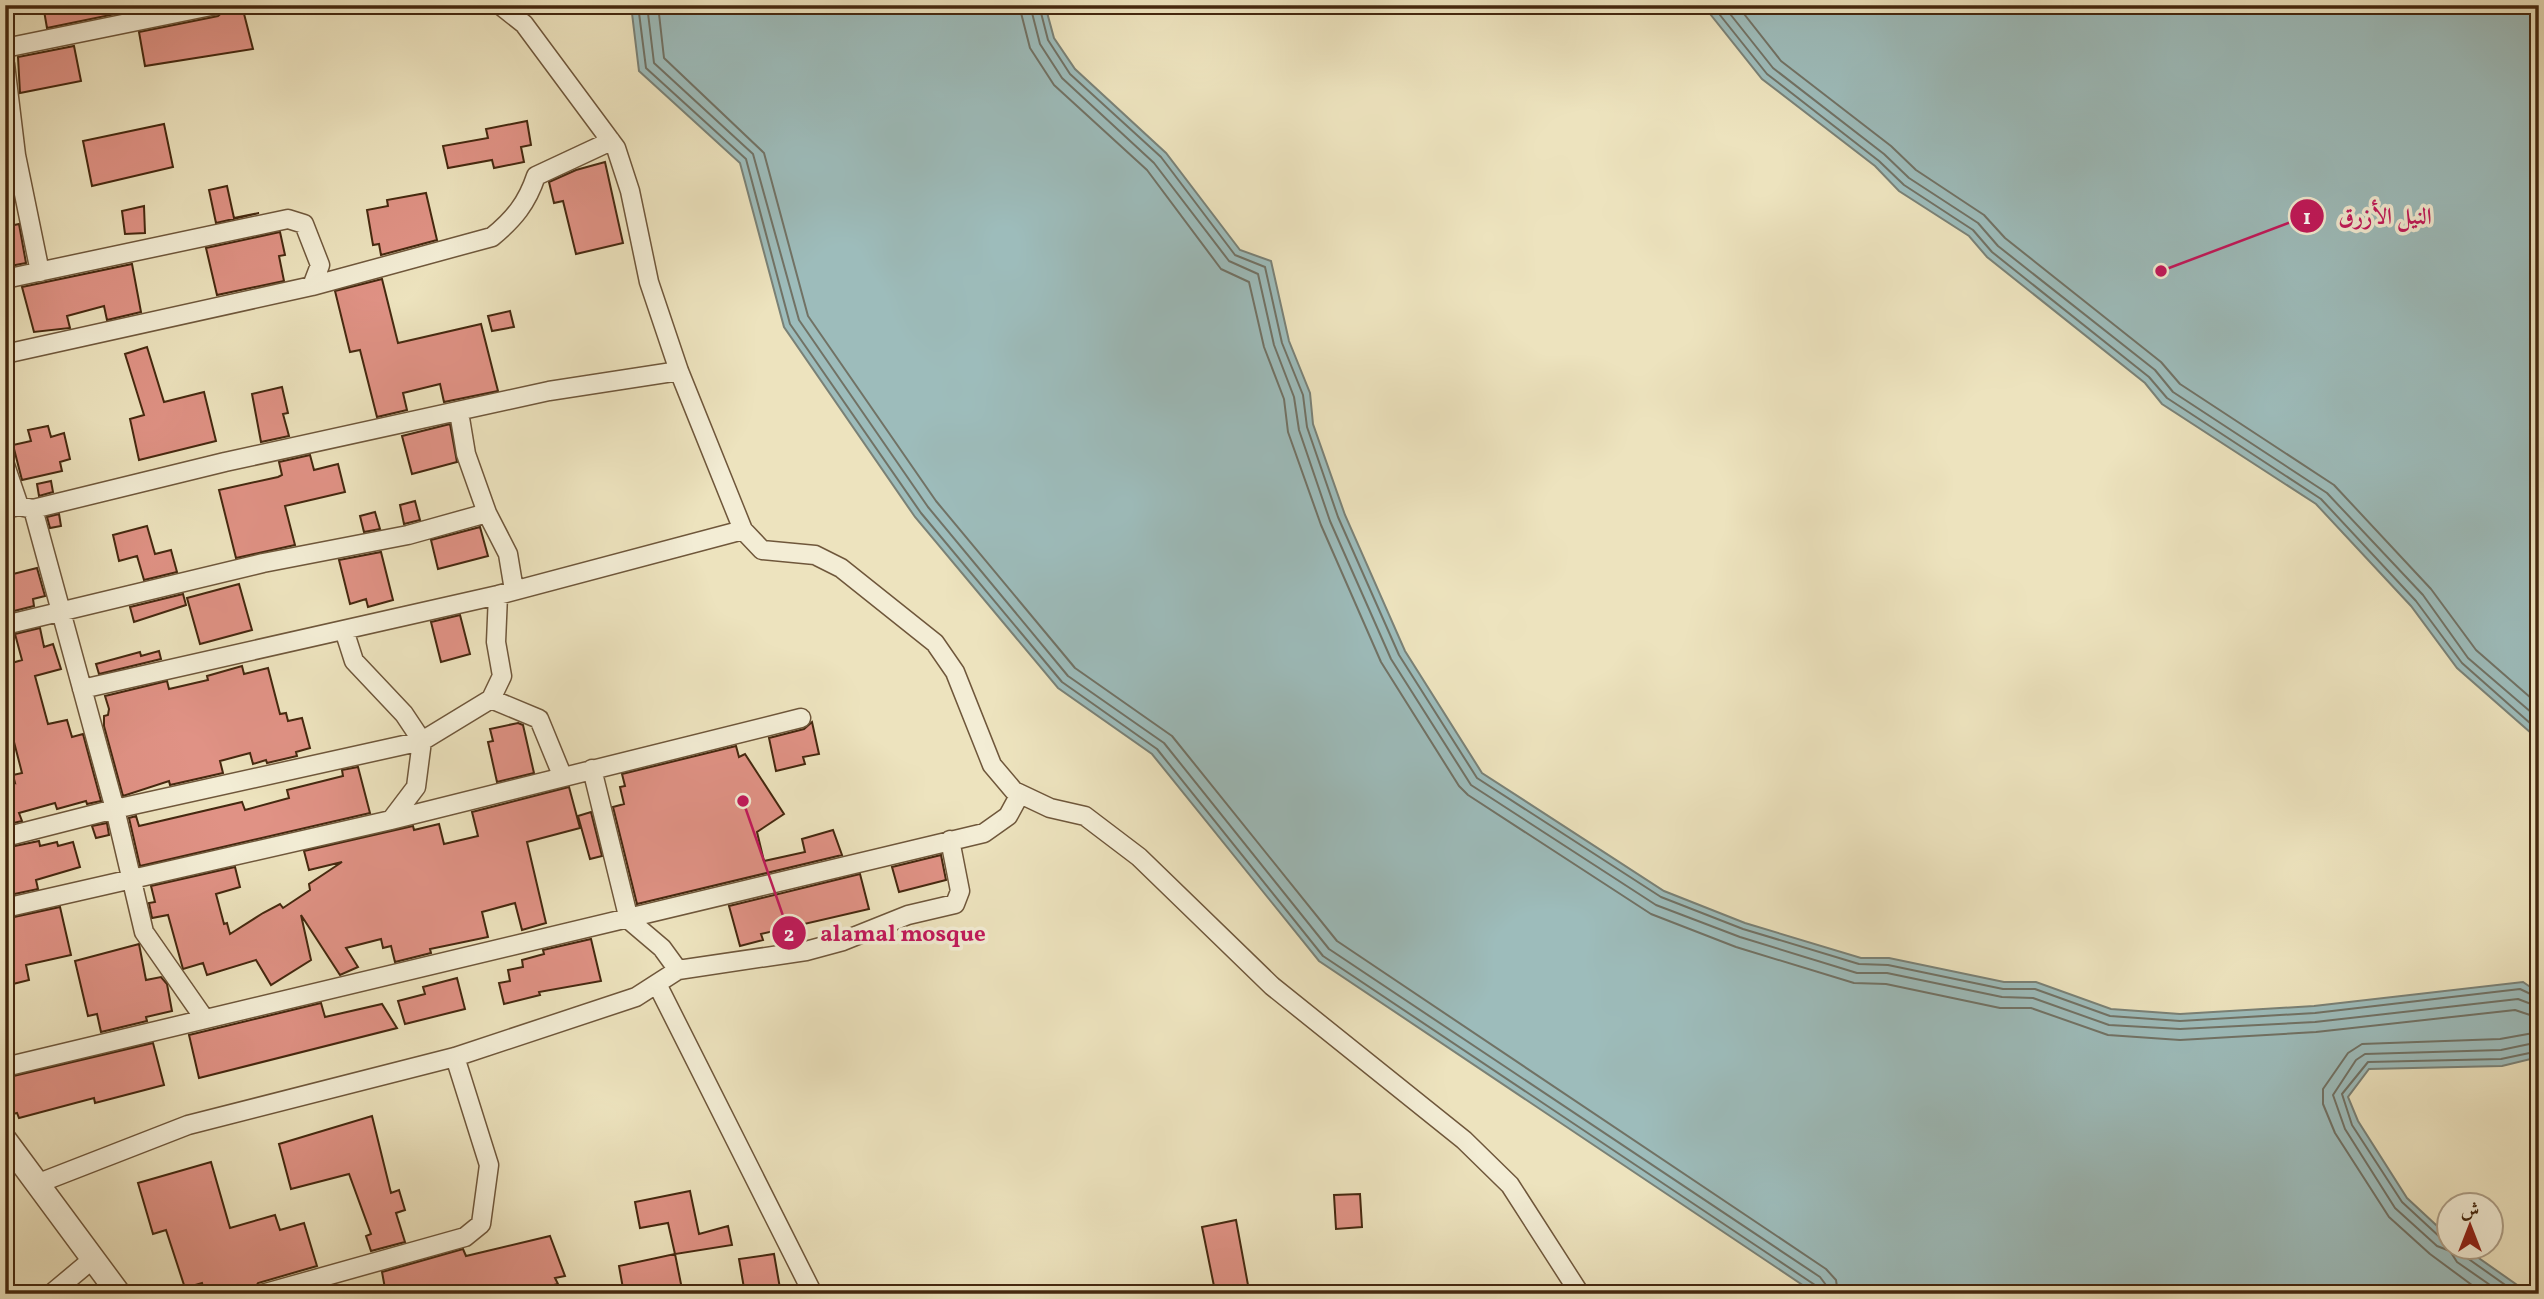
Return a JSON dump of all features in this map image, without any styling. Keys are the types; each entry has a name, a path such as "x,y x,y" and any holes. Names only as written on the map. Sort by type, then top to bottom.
{"street":[{"path":"5,48 216,5"},
{"path":"500,5 524,24 611,141 630,191 649,282 679,372 743,530 762,550 815,555 841,568 935,643 955,672 992,765 1020,794 1050,808 1085,816 1139,858 1272,986 1426,1106 1510,1185 1580,1294"},
{"path":"5,64 10,155 40,272"},
{"path":"5,355 312,286 492,237 512,221 529,198 536,176 611,141"},
{"path":"5,279 288,219 304,224 320,265 312,286"},
{"path":"19,508 549,391 679,372"},
{"path":"5,837 115,808 422,741 491,699 502,676 496,642 506,593 508,554 486,513 466,454 459,412"},
{"path":"5,465 19,508 62,613 115,808 129,879 144,932 204,1018"},
{"path":"5,625 263,563 408,535 486,513"},
{"path":"82,688 506,593 743,530"},
{"path":"344,630 354,660 404,714 422,741 416,787 391,820"},
{"path":"491,699 540,719 562,775"},
{"path":"5,908 391,820 562,775 801,718"},
{"path":"592,769 629,920 662,947 678,970"},
{"path":"5,1067 984,833 1008,816 1020,794"},
{"path":"39,1183 188,1125 454,1058 636,997 678,970 806,951 844,942 908,915 955,904 960,891 950,840"},
{"path":"657,984 810,1291"},
{"path":"262,1294 465,1237 481,1224 488,1165 454,1058"},
{"path":"6,1141 119,1294"},
{"path":"51,1294 94,1258"}],"water":[{"path":"631,5 1045,5 1054,38 1075,69 1166,153 1240,250 1271,261 1289,341 1310,393 1313,424 1345,515 1405,651 1482,773 1664,891 1745,923 1861,958 1889,958 2004,982 2036,982 2111,1009 2180,1014 2314,1006 2523,982 2539,993 2539,1057 2502,1066 2369,1069 2348,1097 2358,1121 2407,1198 2436,1225 2436,1260 2482,1260 2530,1294 1816,1294 1319,961 1152,754 1058,688 915,517 784,327 740,163 639,71"},
{"path":"1703,5 2539,5 2539,740 2457,668 2411,606 2316,504 2162,404 2145,383 1987,257 1969,236 1899,191 1875,166 1762,79"}],"building":[{"path":"43,5 124,5 125,12 47,28"},
{"path":"242,6 253,49 145,66 139,32 218,16 226,9"},
{"path":"74,46 81,81 20,93 18,57"},
{"path":"527,121 531,145 521,147 524,162 494,168 492,160 448,168 443,146 488,138 486,129"},
{"path":"164,124 173,167 92,186 83,141"},
{"path":"605,162 623,243 576,254 563,201 554,203 549,182 576,170"},
{"path":"227,186 234,218 259,213 216,223 209,190"},
{"path":"426,193 437,240 381,255 379,244 373,245 367,210 388,206 387,200"},
{"path":"144,206 145,233 125,234 122,211"},
{"path":"19,224 26,263 5,267 5,227"},
{"path":"280,232 285,255 279,256 284,281 217,295 206,248"},
{"path":"132,264 141,312 107,320 104,306 67,316 70,328 34,332 22,287"},
{"path":"382,279 398,343 481,324 498,391 444,402 440,384 403,393 407,410 377,417 360,350 350,352 335,291"},
{"path":"510,311 514,327 492,331 488,316"},
{"path":"147,347 164,402 204,392 216,441 139,460 130,419 144,415 125,354"},
{"path":"282,387 288,413 283,414 289,436 261,442 252,394"},
{"path":"450,424 457,462 412,474 402,436"},
{"path":"48,426 51,437 64,433 70,459 60,462 62,471 22,480 13,445 31,441 28,430"},
{"path":"310,455 314,470 338,464 345,492 285,506 295,545 236,558 219,490 278,477 282,475 279,462"},
{"path":"51,481 53,492 39,496 37,484"},
{"path":"415,501 420,520 404,524 400,505"},
{"path":"375,512 380,529 364,532 360,516"},
{"path":"59,514 61,526 50,528 47,517"},
{"path":"147,526 155,554 171,550 177,572 144,580 137,556 119,561 113,535"},
{"path":"480,527 488,556 438,569 431,540"},
{"path":"381,552 393,600 368,607 366,599 350,604 339,560"},
{"path":"37,568 45,596 33,599 34,606 10,612 5,597 5,576"},
{"path":"239,584 252,630 200,644 187,598"},
{"path":"183,594 186,605 134,622 130,607"},
{"path":"460,615 470,654 441,662 431,622"},
{"path":"40,628 44,647 53,644 61,669 35,676 48,724 67,720 72,737 83,734 101,801 87,804 86,801 57,809 55,803 19,813 22,821 5,825 5,780 15,783 13,775 22,773 5,707 5,665 22,660 15,634"},
{"path":"159,651 161,659 99,674 96,664 140,652 141,656"},
{"path":"242,666 244,674 268,668 280,714 286,713 288,721 302,718 310,748 296,752 297,756 267,763 266,760 253,764 250,753 220,761 223,773 170,785 169,781 123,796 104,726 104,716 108,715 109,709 105,696 167,681 169,689 208,680 207,676"},
{"path":"812,722 819,754 803,757 805,764 776,771 769,738 804,729"},
{"path":"518,723 523,725 534,773 497,782 488,742 493,741 490,729"},
{"path":"736,746 739,757 745,754 784,814 757,832 764,861 805,852 802,839 833,830 842,855 637,904 613,807 624,804 620,787 625,786 622,774"},
{"path":"358,767 370,813 140,866 129,818 136,816 139,826 242,802 245,810 289,798 287,790 343,776 342,770"},
{"path":"569,787 580,828 527,842 546,923 522,930 515,903 482,912 488,937 430,949 431,953 395,962 391,946 383,948 381,939 346,948 358,967 340,975 301,915 311,960 271,985 256,960 207,975 203,963 183,969 168,915 152,918 149,903 155,902 151,886 235,867 240,887 216,894 224,924 227,923 230,934 280,904 283,908 310,890 309,884 342,862 309,870 304,851 413,826 414,830 439,824 444,844 478,836 472,812"},
{"path":"591,812 602,856 590,859 578,816"},
{"path":"107,823 109,835 96,838 92,826"},
{"path":"39,841 40,846 57,842 58,846 73,842 80,867 36,880 38,889 5,896 5,848"},
{"path":"941,855 946,880 899,892 892,867"},
{"path":"860,874 869,909 761,934 763,940 740,946 729,906"},
{"path":"60,907 71,955 26,965 29,980 13,984 10,969 5,970 5,919"},
{"path":"591,939 601,981 539,992 540,995 504,1004 499,983 510,981 508,970 523,967 522,960 544,954 543,950"},
{"path":"139,944 146,980 161,977 167,984 172,1011 146,1017 147,1021 101,1032 97,1014 88,1016 75,961"},
{"path":"457,978 465,1009 405,1024 398,1001 425,994 423,987"},
{"path":"321,1003 325,1017 382,1004 397,1028 199,1078 189,1035"},
{"path":"153,1043 164,1085 95,1103 94,1098 19,1118 17,1113 5,1116 5,1078"},
{"path":"372,1116 391,1193 399,1190 405,1210 396,1213 405,1242 371,1251 366,1236 371,1234 349,1174 291,1189 279,1144"},
{"path":"211,1162 230,1228 275,1215 280,1230 304,1223 317,1266 258,1283 251,1294 205,1294 202,1283 185,1288 166,1230 153,1234 138,1183"},
{"path":"690,1191 699,1234 728,1226 732,1245 675,1254 668,1223 640,1228 635,1202"},
{"path":"1360,1194 1362,1227 1336,1229 1334,1195"},
{"path":"1236,1220 1248,1285 1215,1291 1202,1227"},
{"path":"550,1236 565,1276 555,1278 558,1284 516,1294 515,1290 497,1294 386,1294 382,1272 463,1249 466,1256"},
{"path":"675,1254 683,1294 624,1294 619,1266"},
{"path":"774,1254 781,1294 745,1294 739,1259"}],"place":[{"name":"النيل الأزرق","path":"2161,271"},
{"name":"alamal mosque","path":"743,801"}]}
